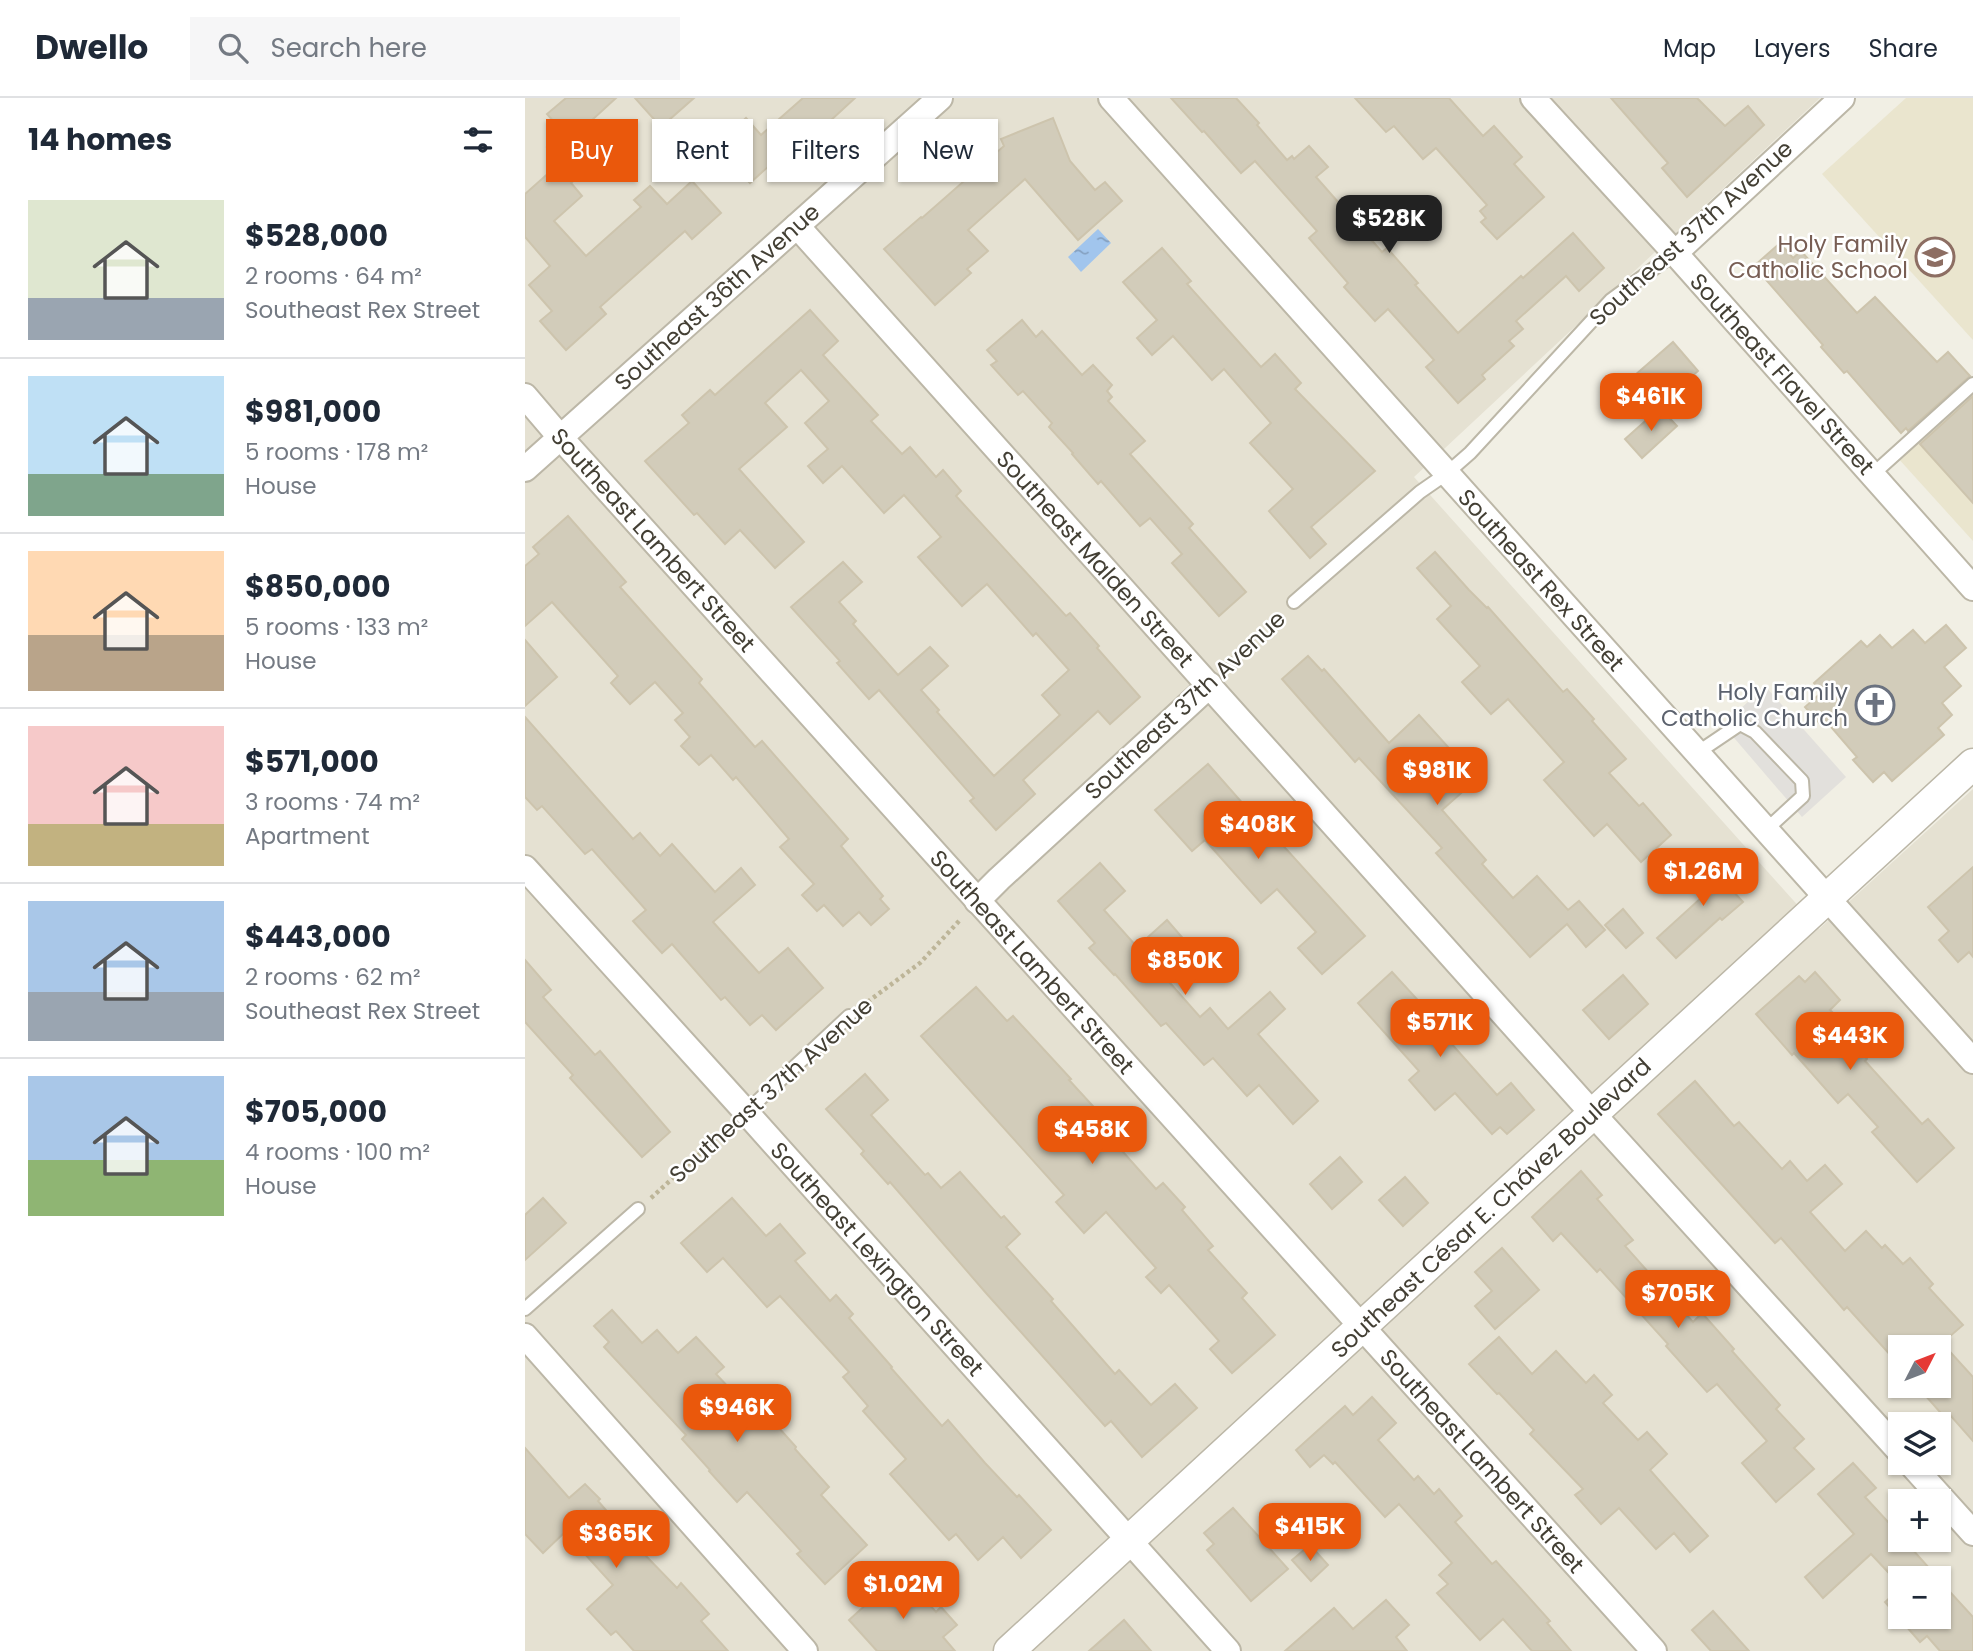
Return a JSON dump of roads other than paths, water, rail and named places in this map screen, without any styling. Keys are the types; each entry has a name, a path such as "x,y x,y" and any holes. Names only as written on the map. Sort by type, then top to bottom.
{"street":[{"name":"Southeast 36th Avenue","path":"525,469 940,98"},
{"name":"Southeast Rex Street","path":"1111,98 1973,1061"},
{"name":"Southeast Flavel Street","path":"1533,98 1973,588"},
{"name":"Southeast 37th Avenue","path":"1675,253 1842,98"},
{"name":"Southeast Malden Street","path":"797,226 1593,1114 1888,1439"},
{"name":"Southeast Lambert Street","path":"525,396 1654,1651"},
{"name":"Southeast 37th Avenue","path":"977,901 1210,685"},
{"name":"Southeast César E. Chávez Boulevard","path":"1009,1651 1973,764"},
{"name":"Southeast Lexington Street","path":"525,868 747,1112 1228,1651"},
{"path":"525,1336 805,1651"},
{"path":"1921,1475 1973,1532"}],"lane":[{"name":"Southeast 37th Avenue","path":"1294,602 1420,492 1470,453 1611,300 1675,253"},
{"path":"1872,475 1973,384"},
{"path":"1697,753 1740,724 1755,732 1802,781 1803,796 1766,830"},
{"name":"Southeast 37th Avenue","path":"747,1112 849,1016"},
{"path":"525,1309 638,1209"}],"water":[{"path":"1098,229 1111,243 1081,272 1068,257"}],"place":[{"name":"Holy Family Catholic School","path":"1935,257"},
{"name":"Holy Family Catholic Church","path":"1875,705"}]}
